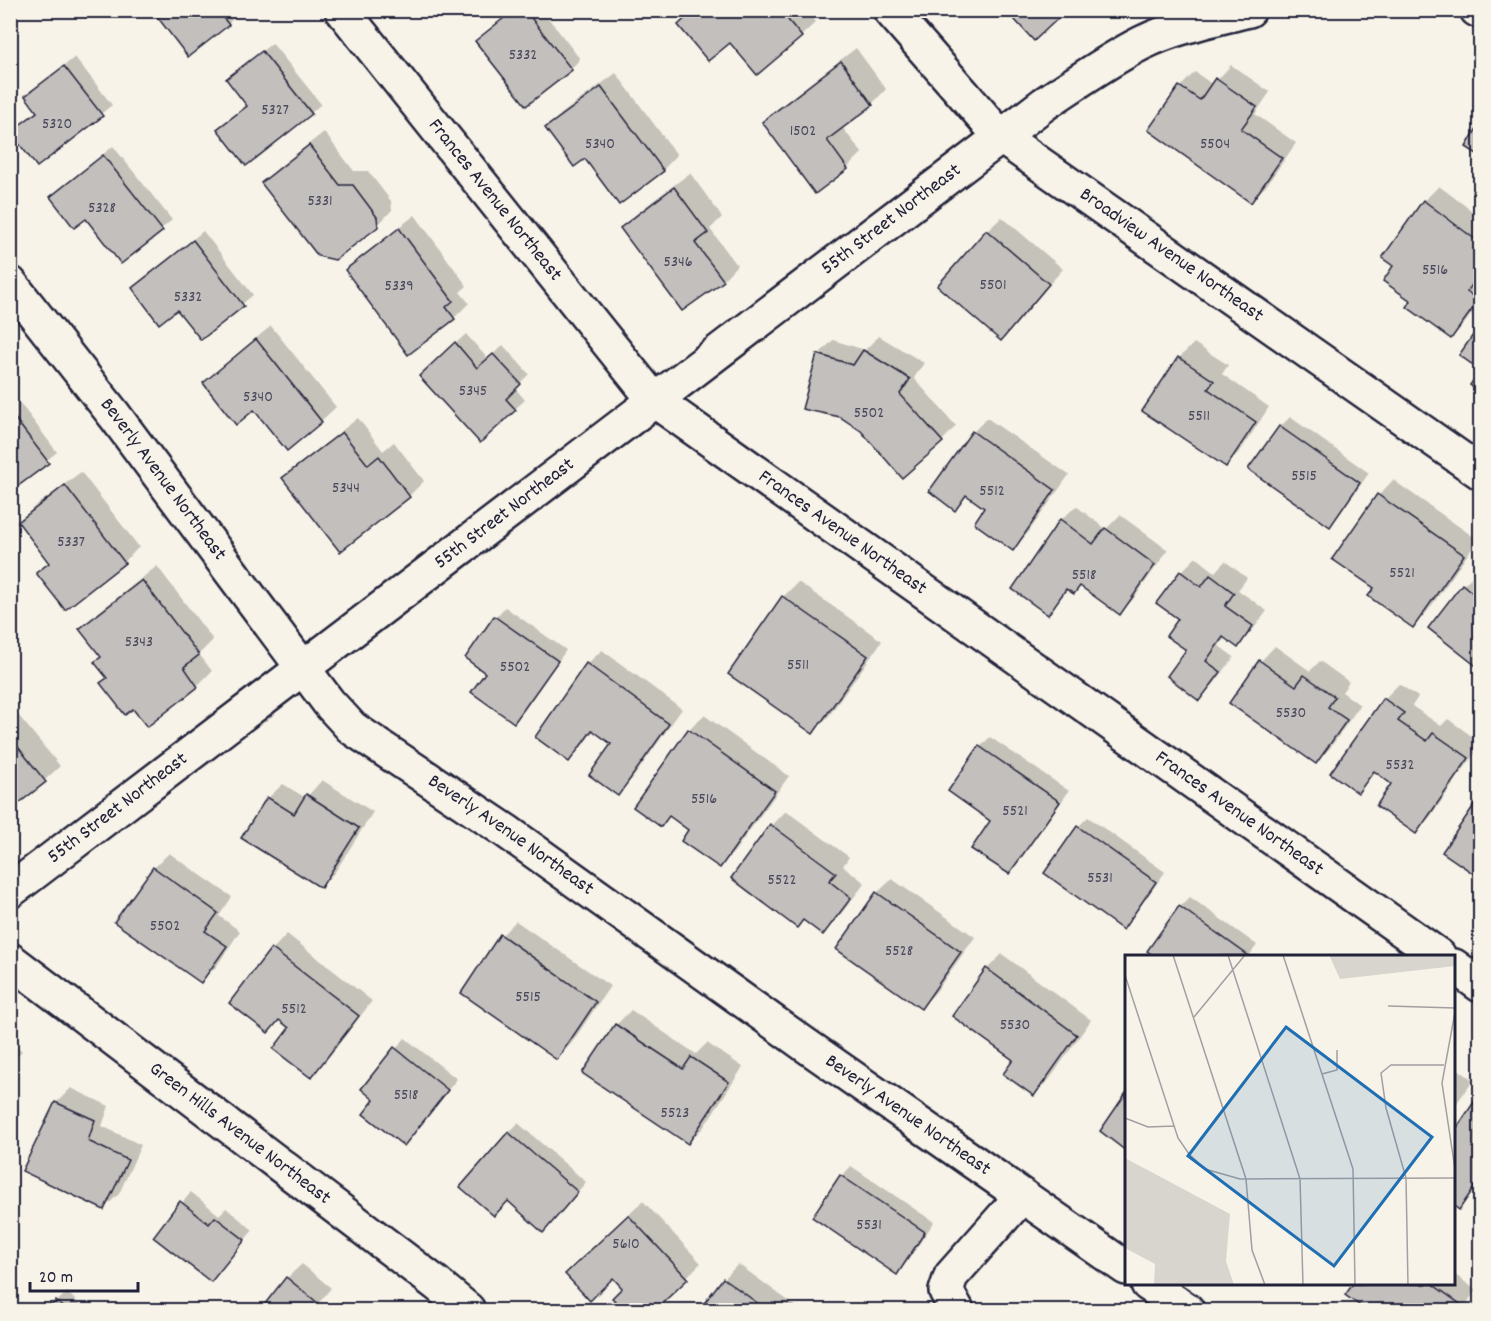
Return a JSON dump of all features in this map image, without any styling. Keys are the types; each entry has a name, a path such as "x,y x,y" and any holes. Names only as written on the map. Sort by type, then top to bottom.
{"street":[{"name":"Frances Avenue Northeast","path":"342,10 654,400 1436,955"},
{"name":"Broadview Avenue Northeast","path":"890,10 1000,136 1480,472"},
{"name":"55th Street Northeast","path":"10,891 1000,136 1097,69 1144,42 1192,24 1249,10"},
{"name":"Beverly Avenue Northeast","path":"10,283 115,416 329,703 352,728 506,831 795,1037 1125,1267"},
{"name":"Green Hills Avenue Northeast","path":"10,960 437,1284 468,1311"},
{"path":"1455,967 1480,986"},
{"path":"957,1311 946,1291 951,1276 1022,1196"},
{"path":"1149,1285 1187,1311"}],"building":[{"path":"152,10 217,10 229,25 188,57"},
{"path":"514,10 525,10 572,70 526,106 475,41"},
{"path":"694,10 780,10 802,37 757,75 730,43 708,61 678,25"},
{"path":"1006,10 1067,10 1034,41"},
{"path":"262,51 312,114 246,166 217,129 247,106 226,79"},
{"path":"841,61 873,105 827,140 848,169 815,194 762,122"},
{"path":"64,66 103,116 37,167 10,132 37,112 25,96"},
{"path":"1215,78 1257,107 1241,129 1282,158 1251,203 1148,130 1179,86 1200,100"},
{"path":"601,87 664,171 619,205 585,159 574,167 545,128"},
{"path":"1480,123 1480,156 1466,147"},
{"path":"309,145 340,185 353,185 377,217 378,227 335,260 318,256 261,183"},
{"path":"103,155 163,231 121,264 86,219 74,228 50,197"},
{"path":"674,187 708,233 695,243 724,281 682,311 620,228"},
{"path":"1423,200 1480,243 1480,273 1467,292 1479,300 1451,339 1407,307 1411,301 1383,281 1393,266 1382,258"},
{"path":"399,228 453,301 446,307 455,319 408,355 345,270"},
{"path":"986,230 1049,284 1001,341 937,286"},
{"path":"193,240 244,306 201,340 177,310 159,324 132,288"},
{"path":"1480,325 1480,370 1459,355"},
{"path":"256,339 322,422 287,451 254,410 236,425 203,383"},
{"path":"455,342 477,368 493,354 521,384 506,399 516,410 480,443 419,376"},
{"path":"863,350 910,379 900,394 943,442 902,478 861,431 840,417 802,409 817,354 853,365"},
{"path":"1178,357 1214,381 1208,389 1256,422 1226,467 1142,411"},
{"path":"1480,370 1480,393 1470,385"},
{"path":"10,412 49,463 10,492"},
{"path":"1279,426 1360,483 1330,527 1248,469"},
{"path":"972,431 1055,490 1013,551 974,523 984,508 966,495 955,511 929,491"},
{"path":"342,432 368,465 379,456 410,497 340,552 282,478"},
{"path":"65,485 125,563 65,610 36,573 49,563 18,522"},
{"path":"1377,494 1464,555 1413,628 1368,596 1374,588 1332,559"},
{"path":"1060,519 1093,544 1105,528 1155,565 1120,615 1080,586 1074,594 1066,589 1048,615 1012,589"},
{"path":"1180,571 1201,587 1210,575 1234,593 1225,606 1253,626 1238,648 1223,637 1206,661 1221,672 1199,701 1167,676 1186,650 1166,636 1178,619 1156,603"},
{"path":"142,580 199,655 184,667 198,687 147,727 133,709 125,715 100,683 107,678 94,662 101,657 79,629"},
{"path":"1462,584 1480,599 1480,669 1428,628"},
{"path":"782,596 868,656 813,734 728,674"},
{"path":"494,616 558,661 514,723 471,692 485,673 465,658"},
{"path":"1259,660 1296,686 1304,675 1335,697 1328,707 1347,720 1316,764 1229,703"},
{"path":"586,663 669,724 618,796 589,775 611,744 592,730 569,762 535,737"},
{"path":"1383,698 1404,713 1398,721 1427,741 1433,733 1469,758 1416,834 1376,806 1391,784 1374,771 1358,793 1330,773"},
{"path":"688,729 775,791 720,868 681,841 688,830 669,816 661,827 633,807"},
{"path":"10,737 46,782 10,810"},
{"path":"979,746 1060,802 1009,874 971,849 990,821 948,791"},
{"path":"306,794 359,828 321,888 241,838 267,797 294,814"},
{"path":"1477,801 1480,804 1480,878 1442,852"},
{"path":"770,824 836,873 829,881 851,898 823,935 803,920 797,928 731,878"},
{"path":"1077,826 1156,882 1123,930 1044,873"},
{"path":"153,867 218,913 205,931 227,946 201,983 114,922"},
{"path":"876,892 961,952 921,1009 836,949"},
{"path":"1179,906 1248,955 1153,955 1147,951"},
{"path":"500,934 596,1002 557,1060 461,993"},
{"path":"271,948 359,1016 311,1078 273,1049 289,1028 279,1020 268,1033 229,1003"},
{"path":"986,968 1077,1035 1034,1096 1003,1074 1013,1060 952,1016"},
{"path":"615,1024 683,1069 691,1057 729,1082 688,1144 582,1073"},
{"path":"394,1047 448,1090 404,1146 363,1114 374,1100 361,1089"},
{"path":"1480,1093 1480,1179 1459,1210 1455,1207 1455,1130"},
{"path":"1125,1094 1125,1150 1100,1131"},
{"path":"55,1102 95,1120 88,1141 128,1160 104,1210 22,1171"},
{"path":"508,1132 578,1192 543,1233 508,1201 494,1216 460,1187"},
{"path":"840,1175 925,1232 897,1275 812,1217"},
{"path":"180,1201 209,1224 215,1217 245,1240 211,1282 153,1237"},
{"path":"628,1215 688,1279 655,1310 624,1310 612,1298 622,1288 613,1278 590,1301 565,1274"},
{"path":"286,1277 318,1303 312,1310 260,1310"},
{"path":"723,1278 767,1310 699,1310"},
{"path":"1352,1285 1433,1285 1463,1306 1460,1310 1366,1310 1345,1295"},
{"path":"56,1301 66,1310 46,1310"}]}
